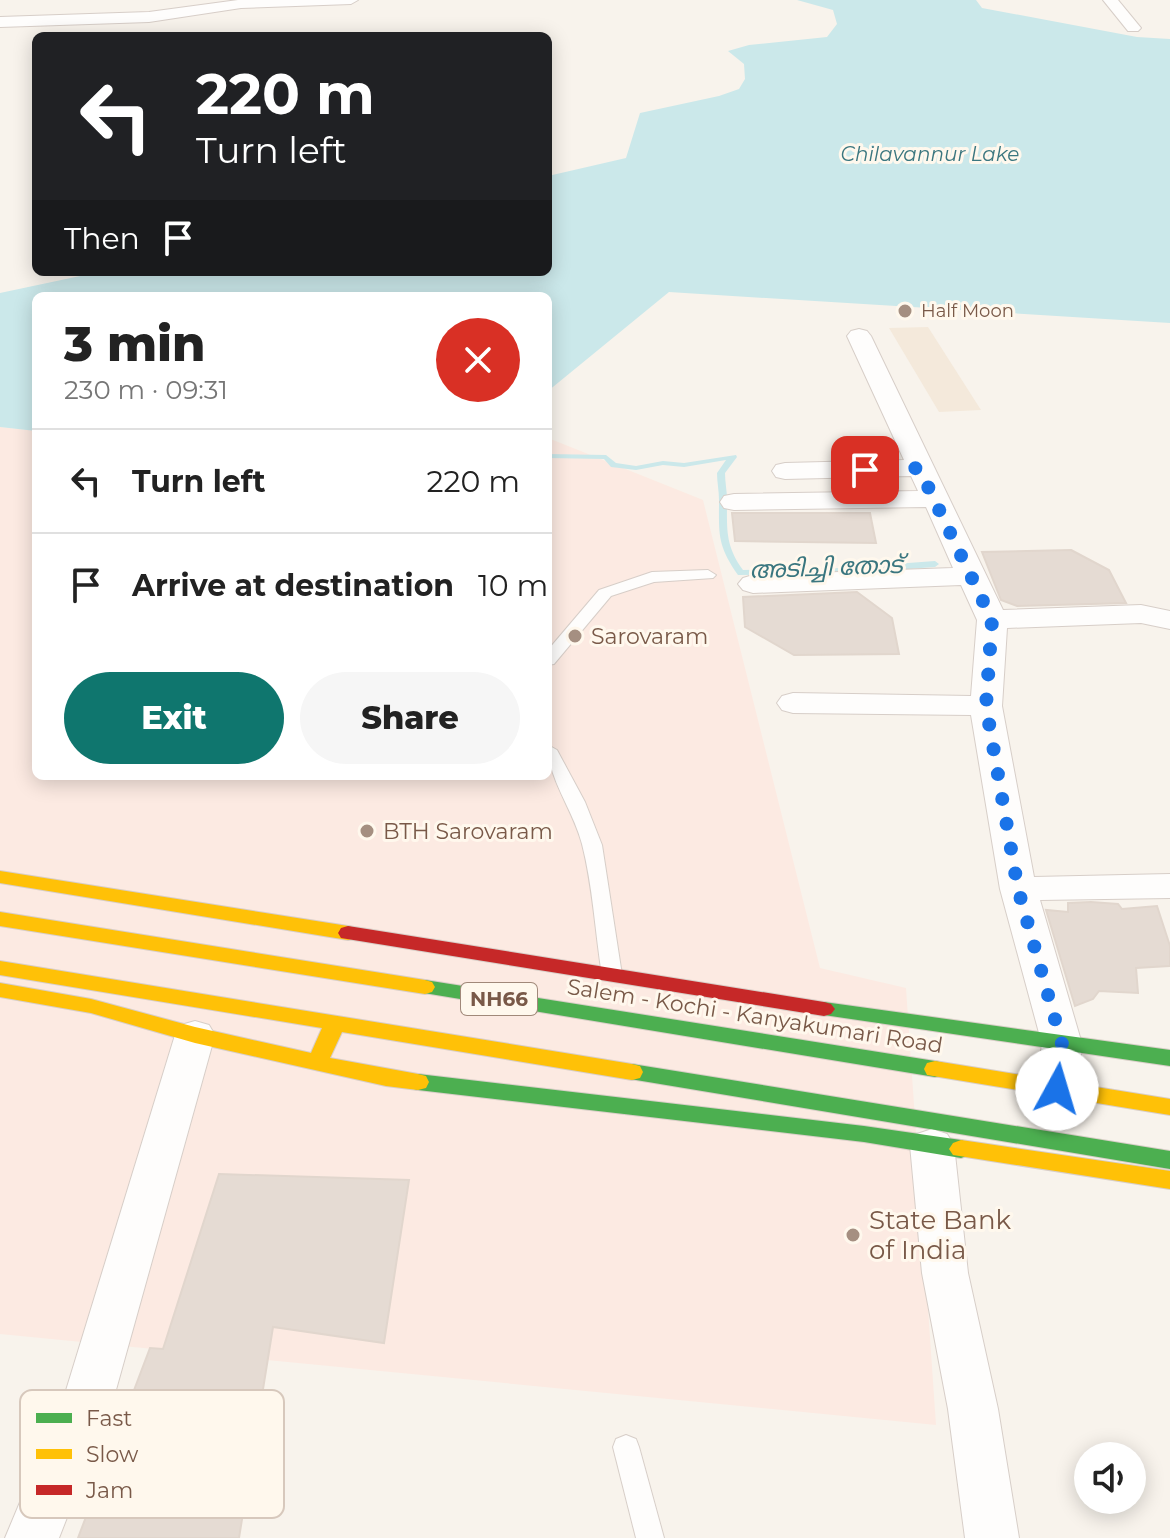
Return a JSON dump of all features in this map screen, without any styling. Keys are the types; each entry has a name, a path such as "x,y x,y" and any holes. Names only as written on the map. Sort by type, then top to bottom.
{"main road":[{"path":"0,877 612,975 1170,1058"},
{"name":"Salem - Kochi - Kanyakumari Road","path":"0,919 1170,1107"},
{"name":"NH66","path":"0,968 1170,1160"},
{"path":"0,990 91,1006 195,1035 386,1078 804,1126 1170,1180"},
{"path":"317,1063 335,1024"}],"street":[{"path":"0,11 11,0"},
{"path":"28,22 49,0"},
{"path":"0,22 149,17 241,4 351,0"},
{"path":"1110,0 1133,28"},
{"path":"57,32 65,21"},
{"path":"859,336 992,620 986,706 1018,889 1062,1044 1057,1089"},
{"path":"785,471 919,468"},
{"path":"734,502 936,499"},
{"path":"753,584 971,576"},
{"path":"992,620 1141,614 1170,620"},
{"path":"793,703 986,706"},
{"path":"1018,889 1170,886"},
{"path":"91,1390 195,1035"},
{"path":"932,1145 945,1273 975,1422 992,1538"},
{"path":"32,1538 40,1518"}],"lane":[{"path":"552,655 605,593 652,577 708,575"},
{"path":"552,759 576,802 592,845 612,975"},
{"path":"626,1447 650,1538"}],"shaded area":[{"path":"928,327 981,410 939,412 889,328"},
{"path":"0,427 32,431 32,780 552,780 552,440 703,500 820,968 906,988 936,1425 0,1334"}],"water":[{"name":"Chilavannur Lake","path":"797,0 976,0 982,8 1137,37 1170,39 1170,323 669,292 552,388 552,292 32,292 32,431 0,427 0,293 80,276 552,276 552,175 626,158 640,113 739,89 745,79 744,64 728,51 749,45 827,37 837,24 833,10"}],"building":[{"path":"732,513 870,513 876,543 735,541"},
{"path":"1071,550 1109,570 1126,603 1017,606 1001,600 982,552"},
{"path":"857,592 892,618 899,654 794,655 745,627 743,597"},
{"path":"1068,903 1118,904 1122,909 1157,906 1170,946 1170,966 1136,968 1138,993 1099,991 1093,999 1075,1006 1046,910 1068,912"},
{"path":"219,1174 409,1180 384,1343 273,1327 263,1390 134,1390 150,1348 163,1349"},
{"path":"86,1518 242,1518 239,1538 78,1538"}],"waterway":[{"name":"അടിച്ചി തോട്","path":"552,456 606,457 614,465 636,468 663,463 684,465 733,457 721,473 722,530 729,555 741,573 841,571 935,564"}],"traffic: fast":[{"path":"425,987 935,1069"},
{"path":"824,1009 1170,1058"},
{"path":"632,1072 1170,1160"},
{"path":"418,1082 864,1134 961,1149"}],"traffic: slow":[{"path":"0,877 348,933"},
{"path":"0,919 425,987"},
{"path":"0,968 632,1072"},
{"path":"0,990 91,1006 195,1035 386,1078 418,1082"},
{"path":"317,1063 335,1024"},
{"path":"935,1069 1170,1107"},
{"path":"961,1149 1170,1180"}],"traffic: jam":[{"path":"348,933 824,1009"}],"place":[{"name":"Half Moon","path":"905,311"},
{"name":"Sarovaram","path":"575,636"},
{"name":"BTH Sarovaram","path":"367,831"},
{"name":"State Bank of India","path":"853,1235"}],"route":[{"path":"865,470 919,468 992,620 986,706 1018,889 1062,1044 1057,1089"}]}
